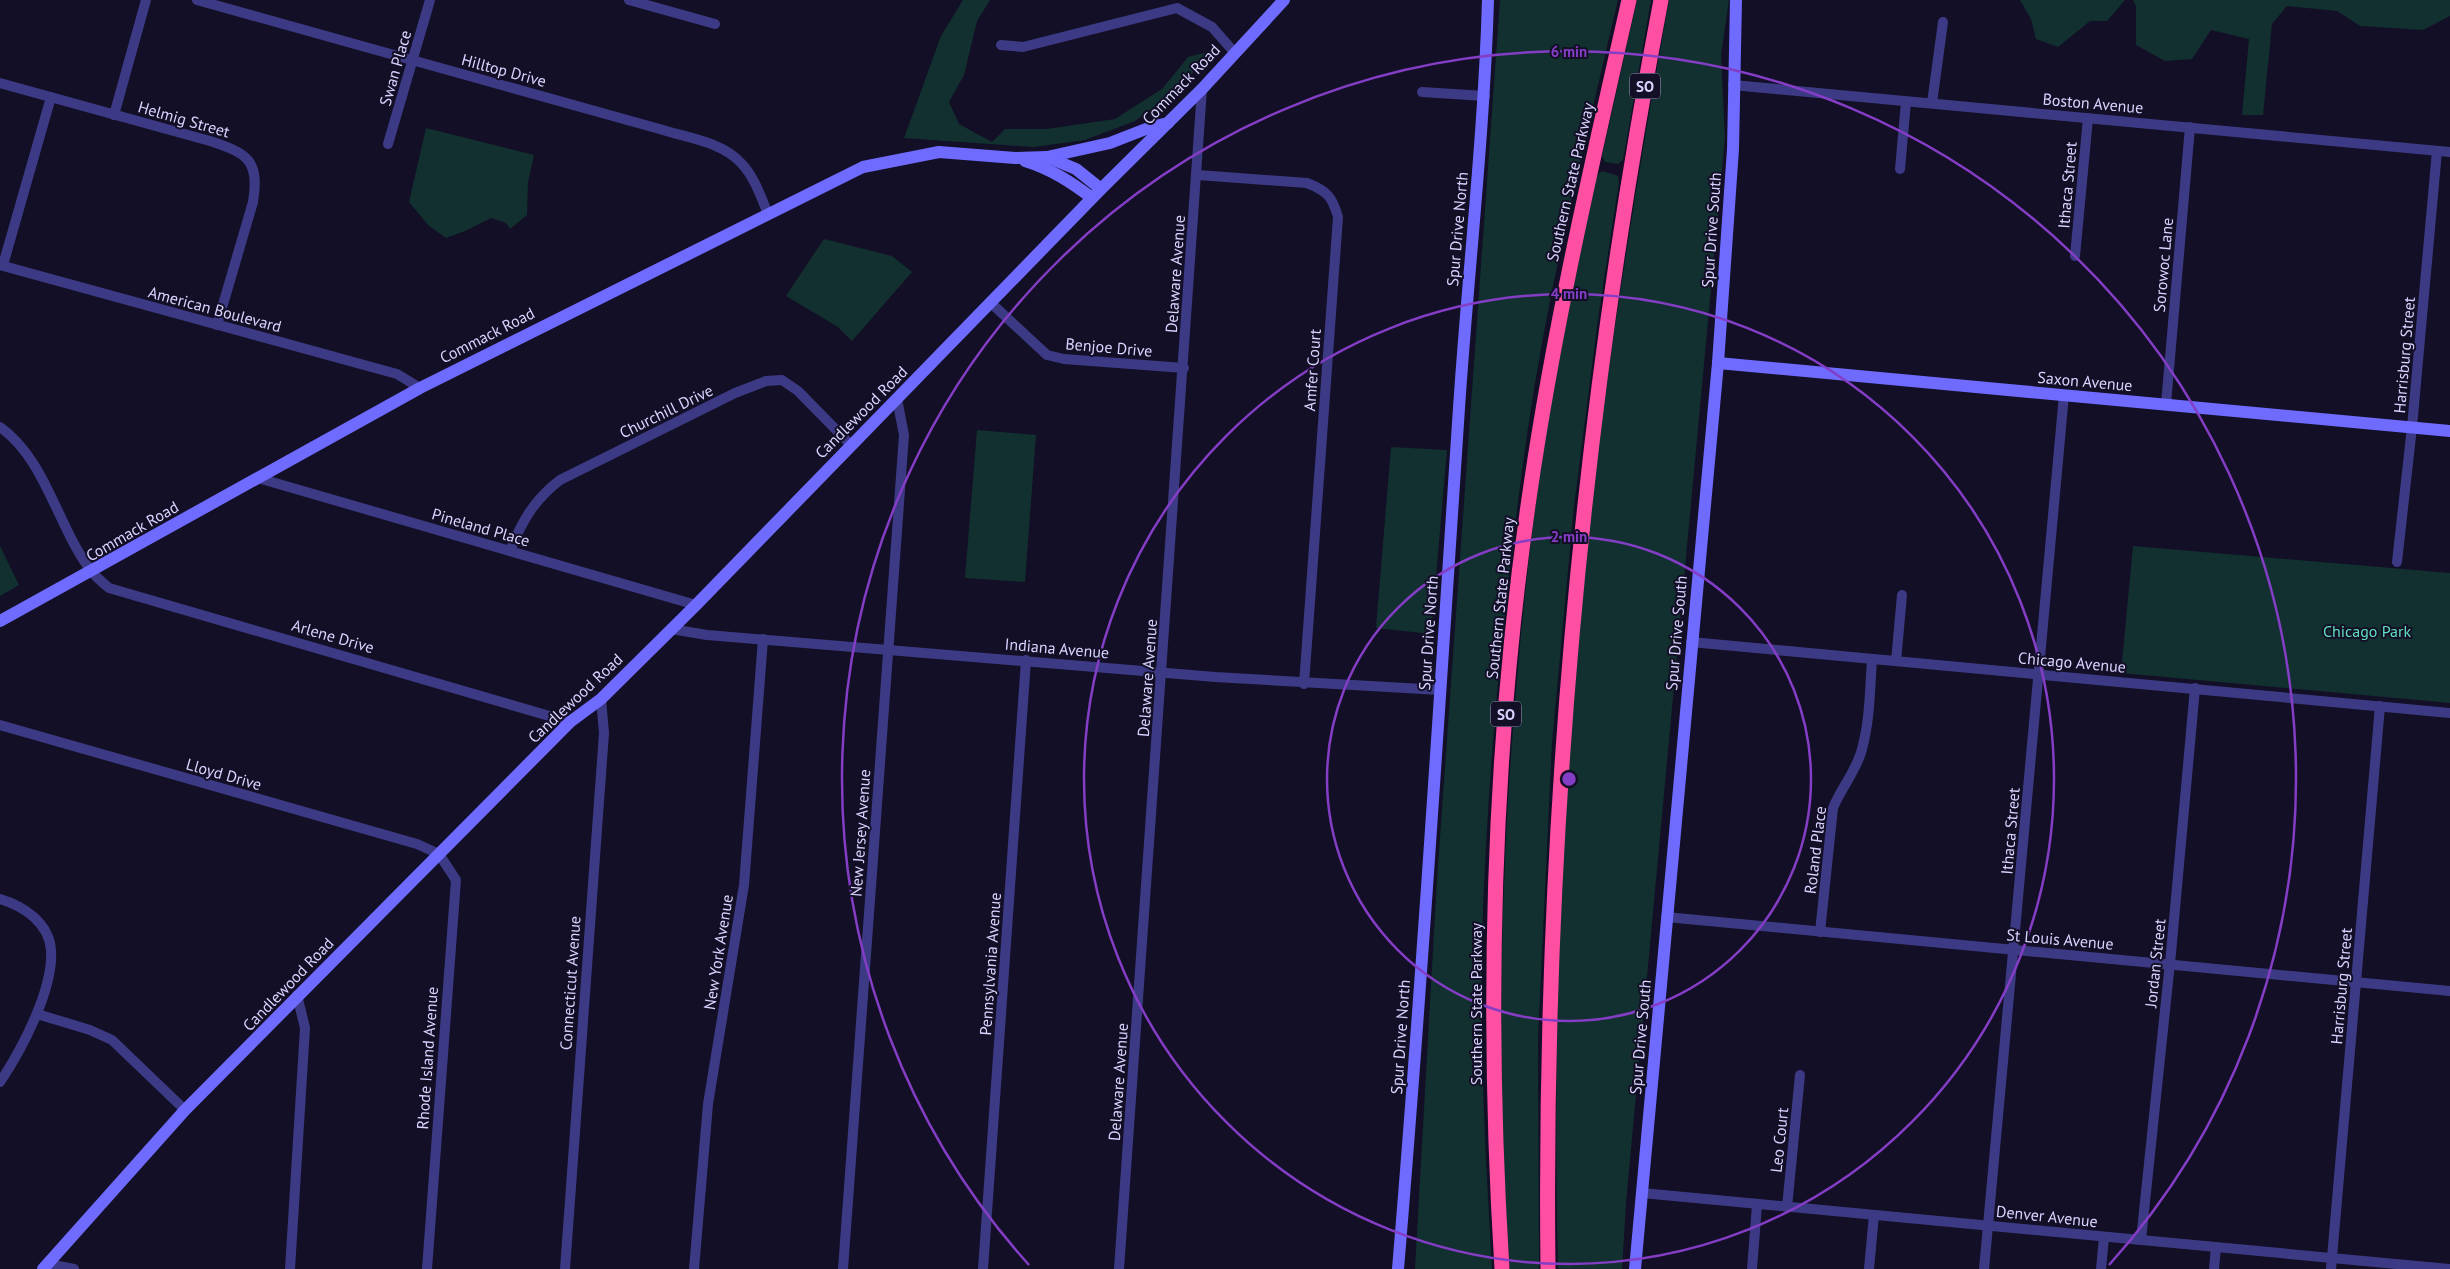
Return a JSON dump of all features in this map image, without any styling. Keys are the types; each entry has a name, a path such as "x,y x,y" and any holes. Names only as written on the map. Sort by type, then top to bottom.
{"highway":[{"name":"Southern State Parkway","path":"1502,1269 1494,1116 1494,915 1498,811 1516,601 1529,493 1558,322 1629,0"},
{"name":"SO","path":"1548,1269 1550,981 1555,862 1568,660 1580,534 1611,295 1630,172 1661,0"}],"street":[{"path":"114,115 146,0"},
{"name":"Hilltop Drive","path":"198,0 663,130 723,149 741,162 752,178 768,214"},
{"name":"Swan Place","path":"388,144 430,0"},
{"path":"629,0 716,24"},
{"name":"Commack Road","path":"1096,194 1202,89 1234,52 1284,0"},
{"name":"Spur Drive North","path":"1398,1269 1412,1103 1462,358 1485,96 1488,0"},
{"name":"Spur Drive South","path":"1635,1269 1718,364 1733,149 1736,0"},
{"path":"1001,45 1016,48 1031,45 1177,8 1212,27 1234,52"},
{"path":"1932,103 1943,22"},
{"name":"Helmig Street","path":"0,83 236,150 251,163 256,182 253,202 217,325"},
{"name":"Boston Avenue","path":"1733,85 2450,152"},
{"name":"Delaware Avenue","path":"1119,1269 1198,175 1202,89"},
{"path":"1422,92 1485,96"},
{"path":"2,265 51,98"},
{"path":"1900,169 1906,102"},
{"name":"Ithaca Street","path":"2075,256 2088,118"},
{"path":"1047,157 1110,143 1168,122"},
{"name":"Sorowoc Lane","path":"2166,404 2190,127"},
{"name":"Harrisburg Street","path":"2397,562 2412,427 2437,151"},
{"name":"Commack Road","path":"0,622 420,388 863,167 939,152 1015,158 1047,157 1076,169 1096,194"},
{"name":"Commack Road","path":"1015,158 1041,166 1096,194"},
{"name":"Amfer Court","path":"1198,175 1307,183 1323,190 1334,202 1338,217 1304,684"},
{"name":"Candlewood Road","path":"46,1266 185,1110 267,1029 297,995 570,722 601,699 696,605 1096,194"},
{"name":"American Boulevard","path":"2,265 397,374 420,388"},
{"name":"Benjoe Drive","path":"991,304 1047,355 1064,359 1184,368"},
{"name":"Saxon Avenue","path":"1718,364 2450,431"},
{"name":"Churchill Drive","path":"510,551 520,525 531,507 543,493 560,480 735,393 766,381 782,380 798,391 850,445"},
{"name":"Ithaca Street","path":"1984,1269 2064,395"},
{"name":"New Jersey Avenue","path":"843,1269 904,435 897,399"},
{"name":"Arlene Drive","path":"0,427 15,438 31,461 92,572 109,588 570,722"},
{"name":"Pineland Place","path":"258,478 696,605"},
{"path":"1896,661 1902,595"},
{"name":"Indiana Avenue","path":"671,629 707,635 1304,684 1440,690"},
{"name":"New York Avenue","path":"694,1269 708,1104 744,885 763,639"},
{"name":"Chicago Avenue","path":"1691,642 2450,712"},
{"name":"Roland Place","path":"1820,932 1833,808 1839,792 1862,750 1872,659"},
{"name":"Pennsylvania Avenue","path":"983,1269 1026,660"},
{"name":"Jordan Street","path":"2141,1240 2170,964 2195,688"},
{"name":"Connecticut Avenue","path":"565,1269 604,732 601,699"},
{"name":"Harrisburg Street","path":"2331,1269 2380,706"},
{"name":"Lloyd Drive","path":"0,725 417,844 439,854"},
{"name":"Rhode Island Avenue","path":"427,1269 456,880 439,854"},
{"path":"0,899 23,908 42,926 51,950 49,972 37,1014 19,1052 0,1082"},
{"name":"St Louis Avenue","path":"1666,917 2450,991"},
{"path":"290,1269 305,1028 297,995"},
{"path":"37,1014 90,1030 112,1040 185,1110"},
{"name":"Leo Court","path":"1787,1208 1800,1075"},
{"name":"Denver Avenue","path":"1642,1193 2448,1269"},
{"path":"1752,1269 1757,1205"},
{"path":"1869,1269 1874,1215"},
{"path":"2101,1269 2104,1237"},
{"path":"2214,1269 2216,1247"},
{"path":"46,1266 74,1269"}],"green space":[{"path":"963,0 990,0 977,21 964,75 949,102 959,124 992,142 1005,129 1047,129 1115,119 1162,89 1188,57 1215,50 1173,93 1135,121 1085,140 1034,147 904,138 941,36"},
{"path":"1500,0 1618,0 1568,213 1546,320 1528,428 1504,620 1492,748 1484,877 1481,982 1485,1146 1492,1269 1415,1269 1437,879"},
{"path":"1637,0 1651,0 1623,160 1618,164 1605,162 1602,156"},
{"path":"1669,0 1729,0 1721,55 1725,138 1626,1203 1622,1269 1558,1269 1556,1078 1558,983 1561,887 1572,696 1591,507 1607,380 1636,189"},
{"path":"2020,0 2125,0 2107,21 2090,21 2058,47 2036,39 2031,19"},
{"path":"2133,0 2450,0 2450,16 2423,30 2360,26 2337,11 2287,6 2272,24 2263,115 2242,115 2249,39 2211,30 2192,59 2165,61 2136,45 2136,6"},
{"path":"426,128 534,155 528,182 527,215 510,229 506,223 491,218 446,238 429,226 409,202"},
{"path":"1603,171 1618,176 1619,182 1598,319 1574,506 1552,743 1538,1038 1539,1269 1510,1269 1503,1152 1501,1034 1505,859 1515,707 1528,567 1547,427 1596,179 1599,173"},
{"path":"824,239 892,256 912,272 852,341 838,327 786,296"},
{"path":"977,430 1036,435 1025,582 965,578"},
{"path":"1391,447 1447,450 1431,634 1376,628"},
{"path":"0,546 19,585 0,596"},
{"name":"Chicago Park","path":"2133,546 2450,573 2450,703 2121,673"}]}
